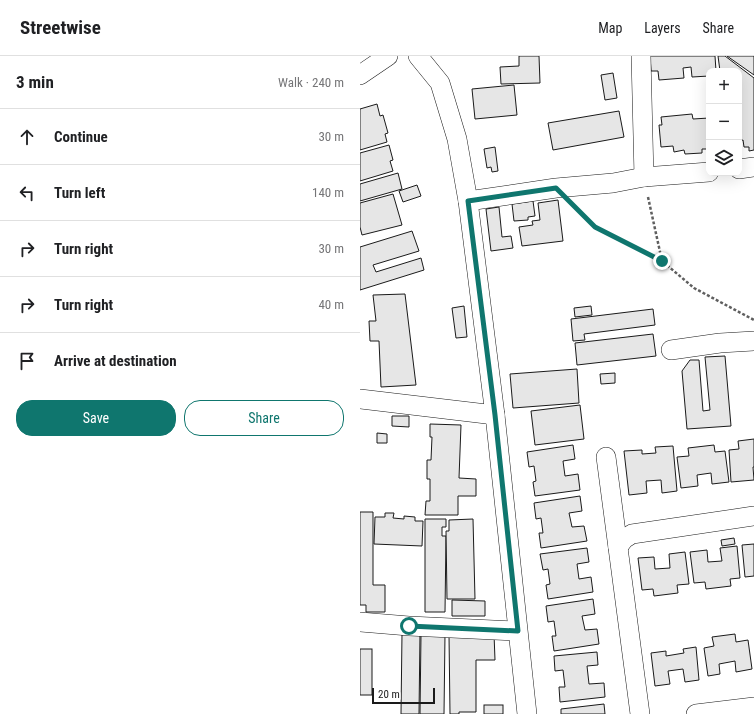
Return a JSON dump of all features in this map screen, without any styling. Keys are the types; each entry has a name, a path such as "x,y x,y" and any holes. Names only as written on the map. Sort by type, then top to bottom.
{"street":[{"path":"360,76 388,56"},
{"path":"418,56 440,83 457,139 468,201 495,415 527,714"},
{"path":"641,56 644,177"},
{"path":"742,169 754,167"},
{"path":"468,201 556,188 613,183 644,177 706,172"},
{"path":"671,350 754,341"},
{"path":"360,399 495,415"},
{"path":"606,457 640,714"},
{"path":"618,547 624,539 632,534 754,516"},
{"path":"360,622 409,626 518,631"},
{"path":"696,714 754,707"}],"path":[{"path":"644,177 662,261"},
{"path":"556,188 595,227 662,261 694,288 754,321"}],"building":[{"path":"519,56 539,56 540,83 501,84 500,67 519,66"},
{"path":"650,56 715,56 716,68 706,68 706,76 692,77 691,67 683,68 684,78 659,80 658,71 651,71"},
{"path":"718,56 725,56 741,68 720,68"},
{"path":"727,56 754,56 754,75"},
{"path":"742,69 754,78 754,150 749,151 749,147 744,147"},
{"path":"613,73 617,98 605,100 601,75"},
{"path":"514,85 517,115 475,119 472,89"},
{"path":"377,104 380,116 383,115 388,133 385,134 387,142 360,150 360,109"},
{"path":"619,111 624,137 553,150 548,123"},
{"path":"692,114 693,119 706,118 706,149 702,149 702,153 685,154 684,150 674,152 673,146 661,147 659,125 662,125 661,117"},
{"path":"389,145 393,160 390,161 393,171 360,181 360,153"},
{"path":"495,147 498,171 492,172 491,167 487,168 484,149"},
{"path":"398,173 402,189 360,201 360,184"},
{"path":"417,185 421,196 403,202 399,191"},
{"path":"393,194 402,225 362,235 360,227 360,203"},
{"path":"558,200 563,241 522,246 519,227 533,225 532,221 540,220 538,203"},
{"path":"533,201 535,216 528,217 528,220 514,221 512,204"},
{"path":"499,207 502,237 511,236 513,248 491,251 486,209"},
{"path":"412,231 419,251 373,265 376,272 421,258 424,270 360,290 360,247"},
{"path":"405,294 416,385 381,387 379,341 370,341 369,321 376,321 373,295"},
{"path":"464,306 467,337 456,338 452,308"},
{"path":"591,306 592,315 575,317 574,308"},
{"path":"653,309 655,325 584,334 585,340 573,341 571,319"},
{"path":"653,334 656,356 577,365 575,343"},
{"path":"725,356 731,426 687,429 682,371 690,360 699,360 703,411 710,410 705,357"},
{"path":"577,369 579,403 513,408 510,374"},
{"path":"615,373 615,383 601,384 600,374"},
{"path":"580,405 584,439 535,445 531,411"},
{"path":"392,416 409,416 409,427 392,426"},
{"path":"430,424 461,425 459,478 476,479 476,496 458,496 458,515 425,515 426,501 430,501 430,479 427,479 427,460 431,460 432,437 430,437"},
{"path":"377,433 387,434 387,443 377,443"},
{"path":"754,439 754,480 731,482 729,450 739,449 738,441"},
{"path":"573,445 575,459 563,461 565,476 578,474 580,490 535,496 533,482 536,481 534,466 529,467 527,452"},
{"path":"714,445 715,452 725,451 729,482 712,484 711,473 697,475 698,486 681,488 677,457 689,456 688,448"},
{"path":"673,446 677,491 662,493 661,480 646,481 647,493 629,495 624,451 642,450 642,454 656,453 655,447"},
{"path":"580,496 582,511 569,513 572,527 584,526 587,541 541,548 539,533 543,533 541,518 536,519 534,503"},
{"path":"360,512 373,512 373,585 385,585 385,612 366,612 366,605 360,605"},
{"path":"385,513 394,513 393,518 404,519 404,516 415,517 415,521 423,521 422,546 374,544 375,517 385,517"},
{"path":"425,519 446,519 446,527 442,527 442,536 446,536 445,612 425,612"},
{"path":"473,519 475,599 447,599 446,531 449,531 449,520"},
{"path":"734,538 735,544 722,546 721,540"},
{"path":"754,544 754,576 745,577 742,545"},
{"path":"737,546 740,578 730,579 731,586 706,589 705,582 694,583 690,552 707,550 708,562 722,561 720,548"},
{"path":"587,548 589,562 577,564 579,579 591,577 593,592 548,599 546,585 550,584 548,569 543,570 540,554"},
{"path":"685,552 689,584 677,585 678,593 654,596 653,589 642,590 638,558 654,557 655,569 670,568 669,554"},
{"path":"593,599 595,614 582,616 585,630 597,629 599,644 554,651 552,636 556,636 554,621 548,622 546,606"},
{"path":"452,600 485,601 485,616 452,616"},
{"path":"402,633 420,633 419,714 401,714"},
{"path":"421,634 445,634 444,714 420,714"},
{"path":"494,634 495,660 476,660 476,712 459,712 459,714 450,714 449,635"},
{"path":"735,634 736,642 748,640 752,669 736,672 735,661 719,664 720,674 708,676 704,648 714,646 712,637"},
{"path":"696,647 699,680 685,682 683,669 668,671 670,684 655,686 651,653 666,651 666,656 684,653 683,649"},
{"path":"360,649 372,649 372,695 360,695"},
{"path":"597,652 598,665 587,666 589,684 604,683 605,697 560,702 559,687 565,687 563,670 555,671 554,656"},
{"path":"604,704 605,714 561,714 561,709"},
{"path":"484,705 503,705 503,714 484,714"}],"route":[{"path":"409,626 518,631 495,415 468,201 556,188 595,227 662,261"}]}
